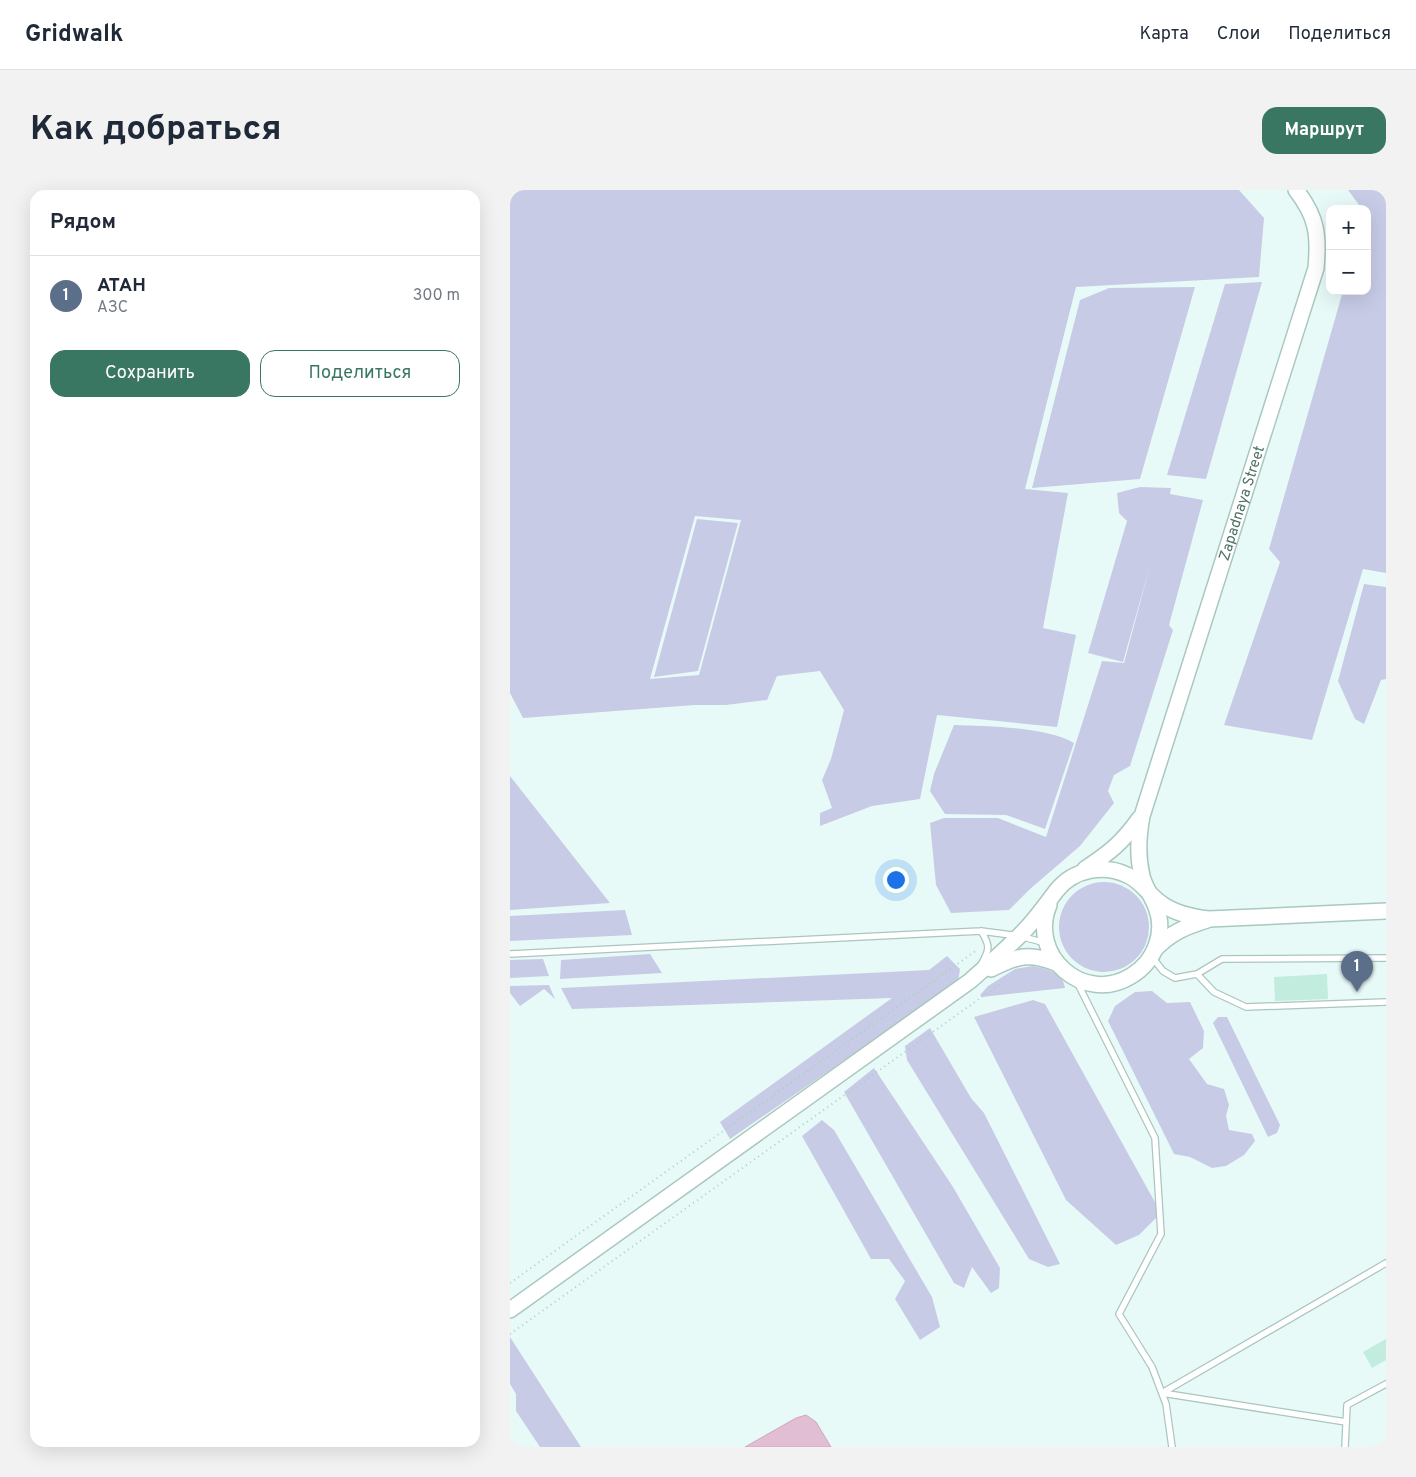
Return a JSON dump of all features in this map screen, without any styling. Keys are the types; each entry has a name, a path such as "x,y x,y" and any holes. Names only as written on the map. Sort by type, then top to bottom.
{"main road":[{"name":"Zapadnaya Street","path":"1146,889 1137,849 1142,816 1316,268 1318,244 1314,221 1305,202 1296,190"},
{"name":"Zapadnaya Street","path":"1068,880 1110,852 1130,832 1142,816"},
{"path":"510,1310 970,981 1019,936 1050,901 1058,889 1068,880 1088,871 1109,869 1129,876 1168,908 1189,916 1209,919 1386,911"},
{"path":"1146,889 1152,897 1159,917 1160,928 1153,953"},
{"path":"1050,901 1044,922 1046,943 1056,962 1074,978 1097,984 1121,981 1142,969 1168,936 1209,919"},
{"path":"970,981 1008,961 1024,956 1040,956 1056,962"}],"lane":[{"path":"970,981 984,960 989,948 988,941 982,931"},
{"path":"510,954 982,931 1019,936 1046,943"},
{"path":"1153,953 1163,971 1175,978 1197,974 1222,959 1386,958"},
{"path":"1197,974 1214,992 1246,1007 1386,1002"},
{"path":"1074,978 1155,1138 1161,1234 1120,1314 1152,1367 1166,1404 1172,1447"},
{"path":"1162,1393 1386,1263"},
{"path":"1345,1447 1347,1405 1386,1384"},
{"path":"1162,1393 1346,1422"}],"path":[{"path":"510,1283 978,950"},
{"path":"510,1334 1000,984"}],"shaded area":[{"path":"510,190 1239,190 1264,218 1259,277 1076,287 1025,489 1068,493 1043,628 1076,635 1057,727 937,715 920,799 872,806 820,826 820,813 832,808 822,780 831,759 844,710 820,671 777,676 767,700 726,705 695,705 523,718 510,693","holes":["695,516 741,520 699,675 650,679"]},
{"path":"1348,190 1386,190 1386,573 1363,569 1312,740 1224,725 1280,562 1269,549 1342,295 1371,295 1371,205 1359,205"},
{"path":"1262,282 1206,479 1167,475 1225,284"},
{"path":"1195,287 1140,479 1032,488 1080,300 1109,288"},
{"path":"1140,487 1171,488 1170,494 1203,500 1169,625 1173,630 1130,766 1114,775 1108,791 1114,803 1080,846 1030,889 1009,910 951,913 936,885 930,823 944,818 998,818 1046,837 1102,661 1124,663 1151,562 1123,662 1088,653 1127,521 1119,513 1117,493"},
{"path":"697,519 738,523 698,671 654,677"},
{"path":"1364,584 1386,587 1386,679 1381,680 1364,724 1355,719 1338,681"},
{"path":"954,725 1033,731 1074,743 1045,829 1006,815 945,814 930,791 934,774"},
{"path":"510,776 610,903 510,910"},
{"path":"1104,882 1121,886 1136,895 1145,910 1149,927 1145,944 1136,959 1121,968 1104,972 1087,968 1072,959 1063,944 1059,927 1063,910 1072,895 1087,886"},
{"path":"625,910 632,935 510,941 510,916"},
{"path":"650,954 662,973 560,979 561,960"},
{"path":"947,956 960,969 958,982 730,1139 720,1122 892,998 572,1009 561,988 929,970"},
{"path":"543,959 549,976 510,978 510,960"},
{"path":"1033,966 1054,972 1061,978 1065,988 982,997 980,995 988,986 1015,969"},
{"path":"549,985 555,999 544,989 520,1006 510,993 510,986"},
{"path":"1152,991 1167,1003 1190,1002 1204,1031 1203,1048 1189,1059 1207,1084 1224,1089 1229,1105 1226,1116 1229,1130 1252,1134 1255,1141 1244,1155 1226,1166 1212,1168 1190,1157 1174,1154 1108,1021 1115,1006 1135,992"},
{"path":"1033,1000 1045,1004 1161,1213 1139,1235 1116,1245 1066,1200 974,1017"},
{"path":"1218,1017 1227,1017 1280,1125 1277,1133 1268,1137 1213,1023"},
{"path":"930,1028 971,1098 984,1113 1060,1264 1048,1267 1029,1259 907,1060 905,1046"},
{"path":"874,1068 953,1187 1000,1268 999,1288 991,1293 972,1267 964,1288 954,1283 844,1092"},
{"path":"822,1120 834,1130 932,1297 940,1327 920,1340 895,1299 905,1281 889,1259 871,1259 802,1136"},
{"path":"510,1337 581,1447 540,1447 516,1411 516,1394 510,1384"},
{"path":"806,1415 816,1422 831,1447 745,1447 796,1418"}],"building":[{"path":"1327,974 1328,999 1275,1001 1274,977"},
{"path":"1386,1339 1386,1360 1372,1368 1363,1352"}],"place":[{"name":"АТАН","path":"1357,992"}]}
